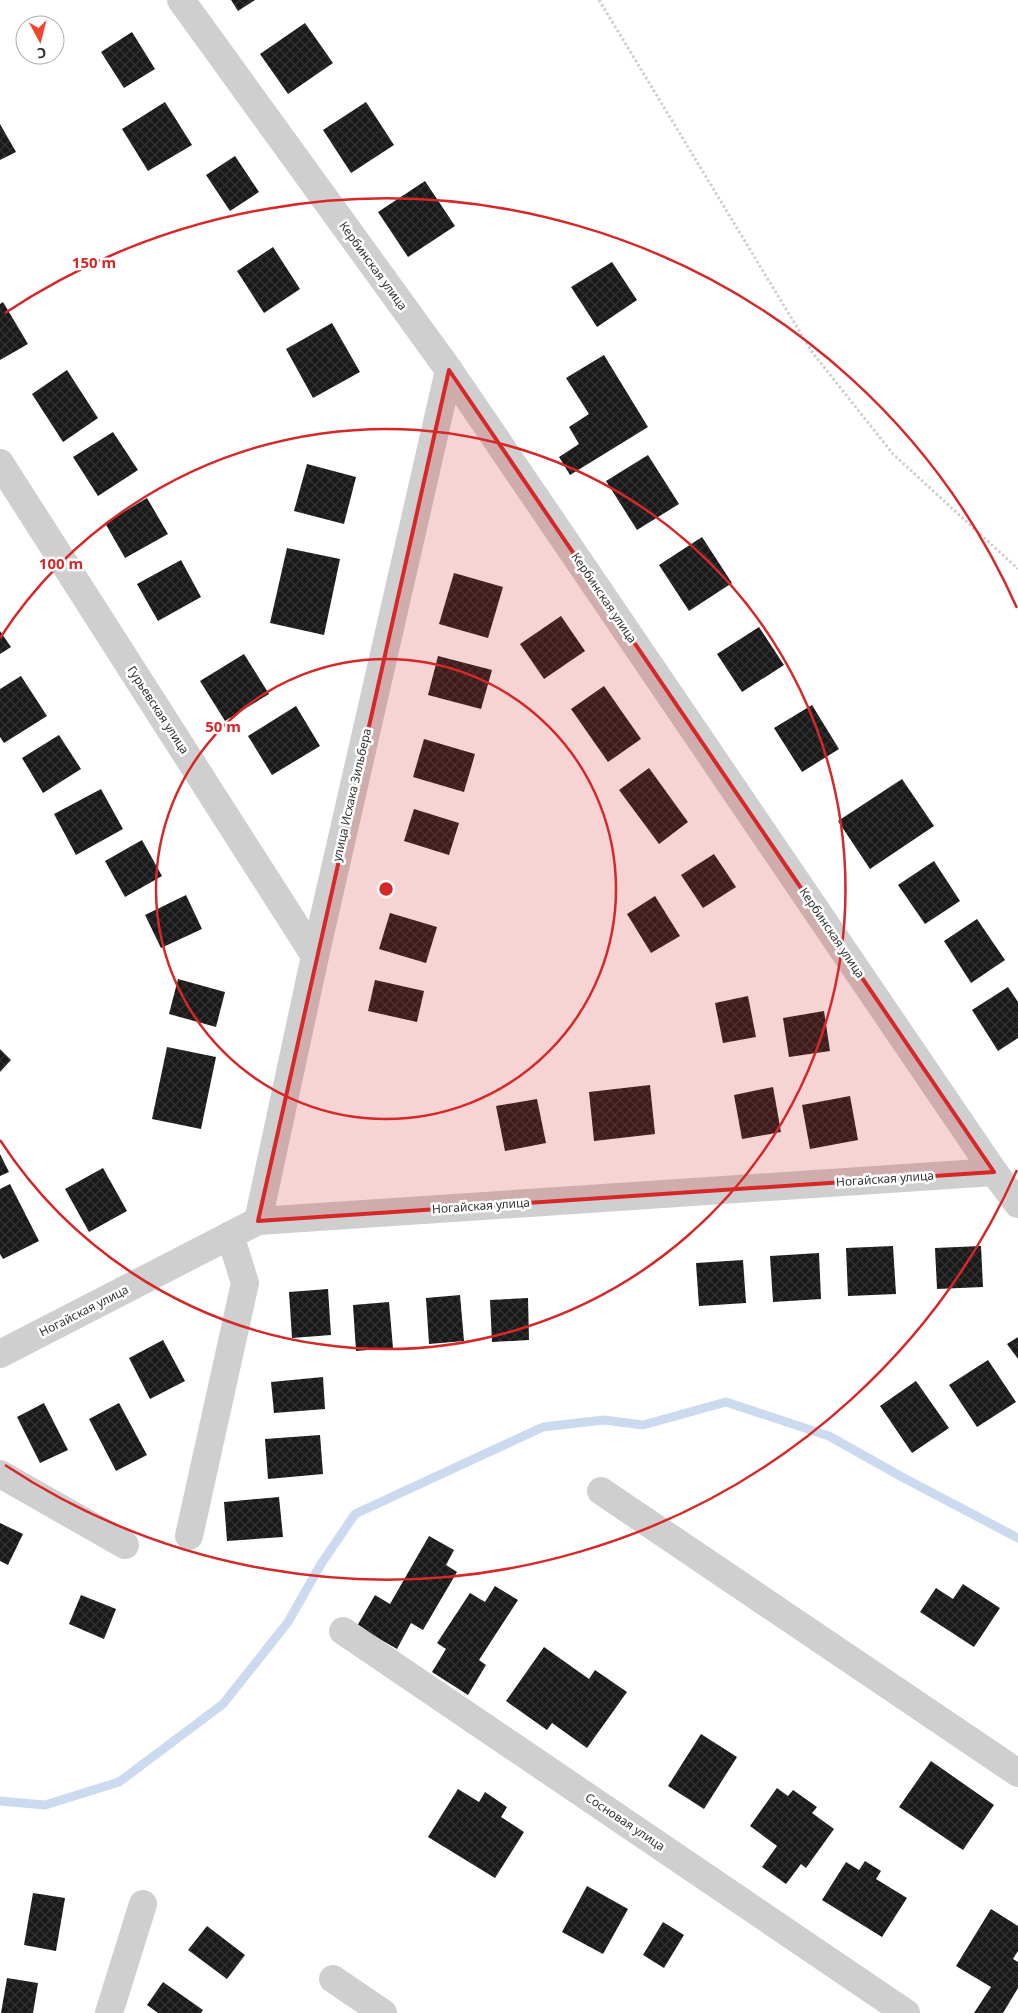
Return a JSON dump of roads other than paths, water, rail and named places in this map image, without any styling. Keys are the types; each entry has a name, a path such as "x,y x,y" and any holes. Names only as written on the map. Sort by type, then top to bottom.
{"street":[{"name":"Кербинская улица","path":"181,0 449,370 994,1172 1018,1204"},
{"name":"улица Исхака Зильбера","path":"258,1221 315,956 449,370"},
{"name":"Гурьевская улица","path":"0,463 315,956"},
{"name":"Ногайская улица","path":"0,1354 258,1221 994,1172"},
{"path":"189,1536 245,1283 230,1235"},
{"path":"0,1474 125,1545"},
{"path":"601,1492 1018,1773"},
{"name":"Сосновая улица","path":"344,1630 906,2013"},
{"path":"109,2013 143,1904"},
{"path":"333,1979 383,2013"}],"waterway":[{"path":"0,1801 45,1805 119,1782 223,1704 288,1622 321,1564 355,1514 543,1427 604,1420 643,1425 726,1402 829,1436 1018,1538"}]}
